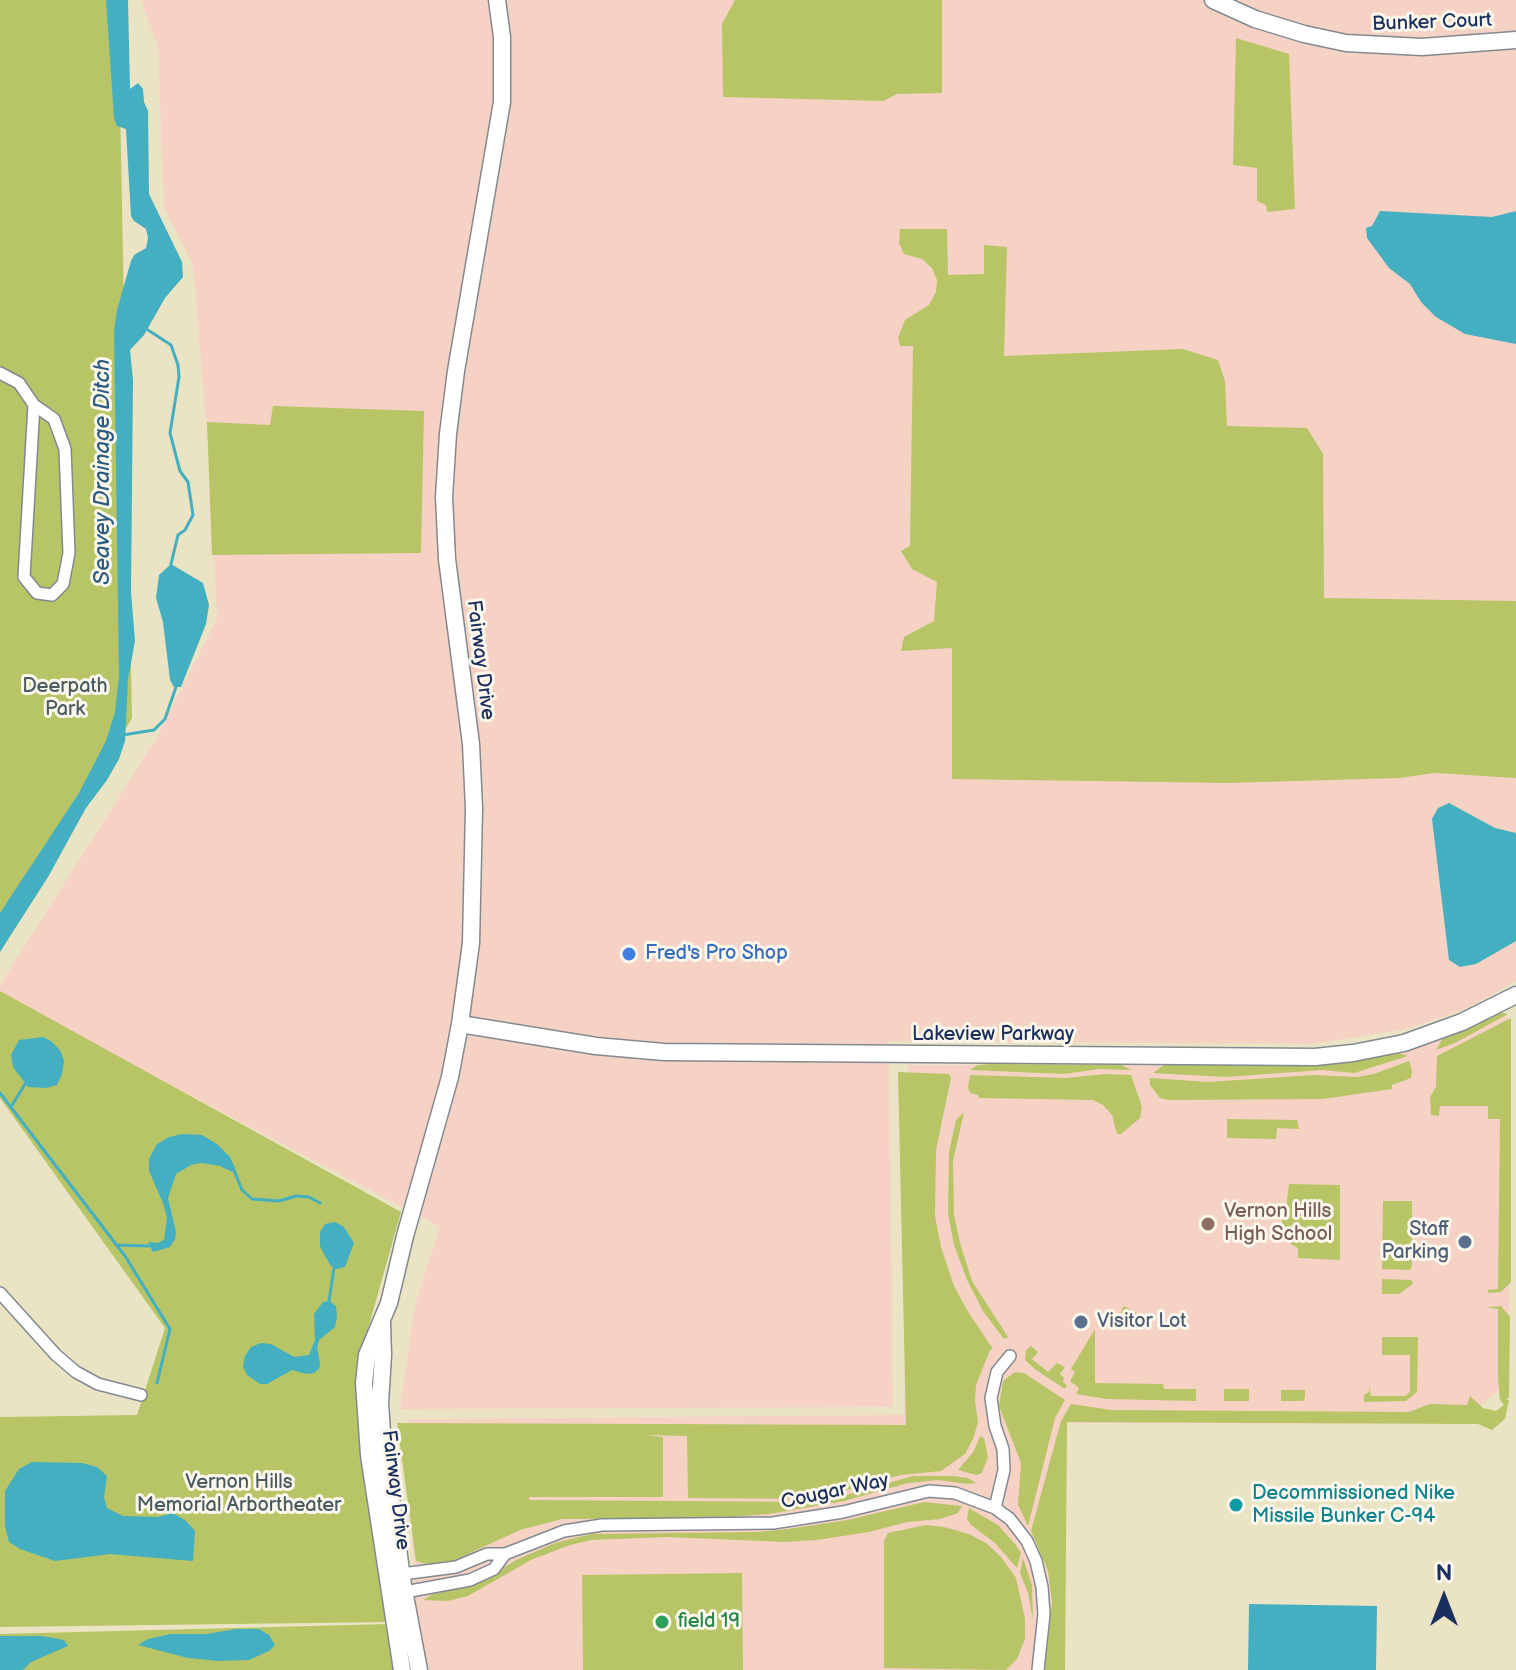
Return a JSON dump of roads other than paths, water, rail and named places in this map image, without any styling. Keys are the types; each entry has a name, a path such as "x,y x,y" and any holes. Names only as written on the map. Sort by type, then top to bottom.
{"main road":[{"name":"Fairway Drive","path":"402,1670 384,1565 364,1407 367,1355 389,1303 434,1139 460,1024 471,943 474,808 471,744 447,559 444,497 455,381 502,102 502,37 497,0"},
{"name":"Bunker Court","path":"1213,0 1255,19 1346,43 1422,47 1516,40"},
{"name":"Lakeview Parkway","path":"460,1024 596,1046 664,1052 1315,1057 1404,1043 1462,1022 1516,995"},
{"name":"Fairway Drive","path":"382,1318 382,1432 419,1670"}],"street":[{"path":"0,373 19,383 34,405 54,419 65,449 69,553 63,584 52,595 37,593 24,577 34,405"},
{"path":"0,1293 56,1355 76,1372 98,1384 141,1395"},
{"path":"995,1508 1004,1470 1003,1449 995,1426 991,1398 997,1372 1010,1356"},
{"name":"Cougar Way","path":"402,1574 456,1567 487,1554 505,1554 564,1531 590,1527 773,1523 843,1512 929,1491 955,1493 995,1508 1010,1519 1027,1541 1042,1587 1044,1614 1038,1670"},
{"name":"Cougar Way","path":"405,1592 470,1580 494,1569 505,1554"}],"water":[{"path":"106,0 128,0 130,89 138,83 143,89 148,111 149,194 182,262 183,277 165,298 144,335 130,350 133,380 131,592 135,641 128,679 125,741 107,780 86,808 48,877 0,952 0,913 79,793 106,741 115,712 119,676 114,332 131,261 134,255 146,248 148,238 146,229 131,216 126,129 117,126 114,118"},
{"path":"1380,211 1492,217 1516,211 1516,344 1465,334 1436,317 1421,302 1410,284 1389,268 1367,238 1366,228 1372,226"},
{"path":"171,564 203,583 209,605 206,624 181,687 174,687 170,680 163,622 156,598 159,575"},
{"path":"1449,803 1495,828 1516,833 1516,941 1476,964 1460,967 1449,960 1432,819 1438,808"},
{"path":"43,1037 60,1050 64,1061 62,1074 57,1085 28,1087 13,1067 11,1055 19,1040"},
{"path":"182,1134 202,1135 217,1144 230,1157 235,1168 232,1172 220,1166 201,1163 176,1174 168,1198 175,1239 170,1247 153,1252 148,1242 164,1240 167,1218 149,1171 149,1159 157,1144"},
{"path":"335,1222 344,1227 354,1243 345,1267 337,1269 331,1266 320,1246 320,1232 325,1224"},
{"path":"329,1301 336,1306 337,1317 335,1327 319,1340 319,1369 306,1374 292,1370 267,1384 260,1384 247,1375 243,1366 245,1356 251,1347 261,1343 271,1344 294,1357 309,1355 315,1340 314,1314 323,1302"},
{"path":"32,1462 82,1463 97,1467 107,1476 104,1497 107,1508 123,1516 158,1517 173,1513 185,1520 195,1531 193,1561 110,1554 55,1561 20,1549 9,1542 5,1526 5,1491 19,1469"},
{"path":"1249,1604 1377,1606 1376,1670 1248,1670"},
{"path":"259,1629 269,1635 275,1645 249,1660 219,1661 188,1658 138,1645 148,1639 171,1634 207,1634"},
{"path":"0,1636 42,1636 64,1640 68,1646 31,1662 23,1670 0,1670"}],"waterway":[{"path":"148,330 171,345 178,365 170,433 180,471 188,482 193,515 185,530 178,535 171,564"},
{"path":"123,735 154,730 165,719 176,687"},
{"path":"11,1107 25,1084"},
{"path":"0,1093 125,1256 170,1329 157,1383"},
{"path":"234,1170 242,1190 252,1199 279,1201 296,1196 309,1197 320,1203"},
{"path":"117,1245 149,1246"},
{"path":"329,1301 334,1268"}],"place":[{"name":"Fred's Pro Shop","path":"629,954"},
{"name":"Vernon Hills High School","path":"1208,1224"},
{"name":"Staff Parking","path":"1465,1242"},
{"name":"Visitor Lot","path":"1081,1322"},
{"name":"Decommissioned Nike Missile Bunker C-94","path":"1236,1505"},
{"name":"field 19","path":"662,1622"}],"water label":[{"name":"Seavey Drainage Ditch","path":"103,472"}],"park label":[{"name":"Deerpath Park","path":"65,698"},
{"name":"Vernon Hills Memorial Arbortheater","path":"239,1494"}]}
